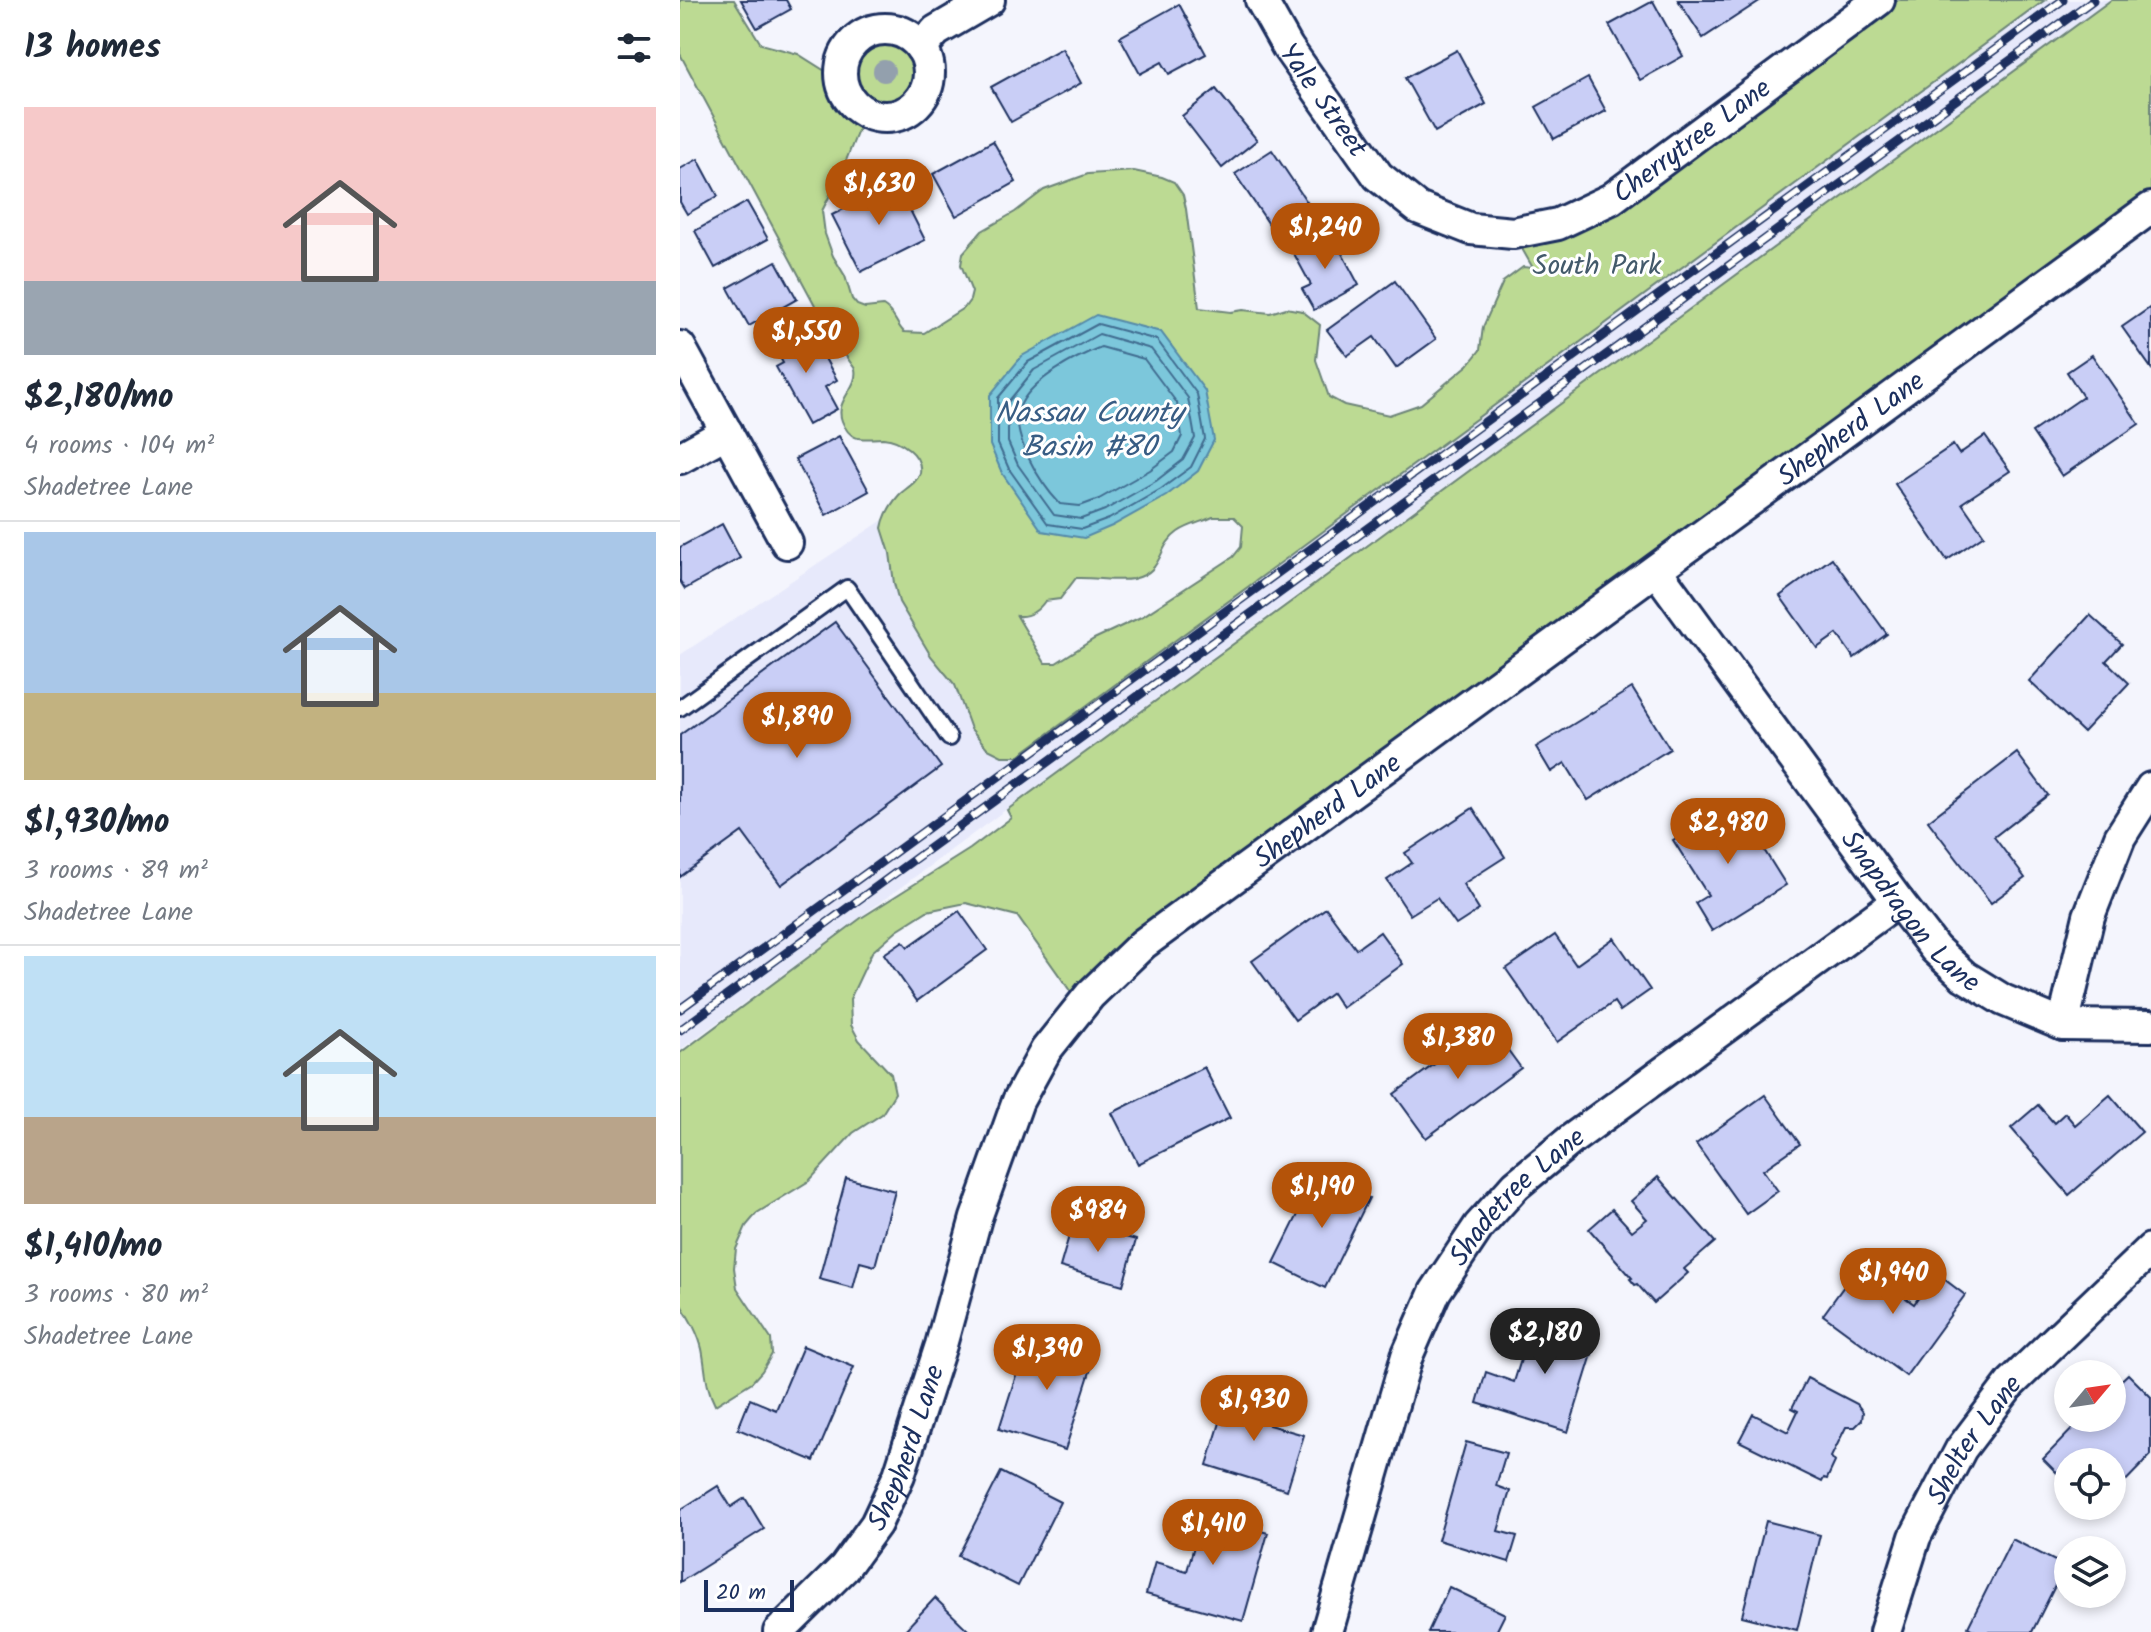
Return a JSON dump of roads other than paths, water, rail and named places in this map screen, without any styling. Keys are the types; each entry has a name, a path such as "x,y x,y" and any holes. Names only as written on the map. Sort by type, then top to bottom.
{"street":[{"path":"921,48 936,31 989,0"},
{"name":"Yale Street","path":"1261,0 1297,61 1378,176 1418,208 1471,229 1483,230"},
{"name":"Cherrytree Lane","path":"1483,230 1513,233 1558,224 1611,199 1879,0"},
{"name":"Shepherd Lane","path":"779,1632 844,1568 876,1524 899,1475 941,1345 976,1218 1018,1101 1046,1050 1090,995 1143,944 2151,208"},
{"path":"680,347 787,543"},
{"path":"680,458 727,432"},
{"name":"Snapdragon Lane","path":"1656,570 1898,901 1935,949 1964,976 2003,1000 2063,1025 2151,1026"},
{"path":"2063,1025 2089,916 2120,837 2151,788"},
{"name":"Shadetree Lane","path":"1327,1632 1407,1356 1435,1292 1479,1226 1516,1185 1572,1139 1898,901"},
{"name":"Shelter Lane","path":"1885,1632 1915,1537 1961,1449 2011,1383 2151,1249"}],"lane":[{"path":"680,708 847,588 949,738"}],"water":[{"name":"Nassau County Basin #80","path":"1096,315 1161,332 1205,391 1214,440 1198,471 1166,496 1084,538 1042,531 1002,473 990,445 990,395 1022,356"}],"railway":[{"path":"680,1009 2063,0"},
{"path":"680,1030 2093,0"}],"park label":[{"name":"South Park","path":"1597,264"}]}
